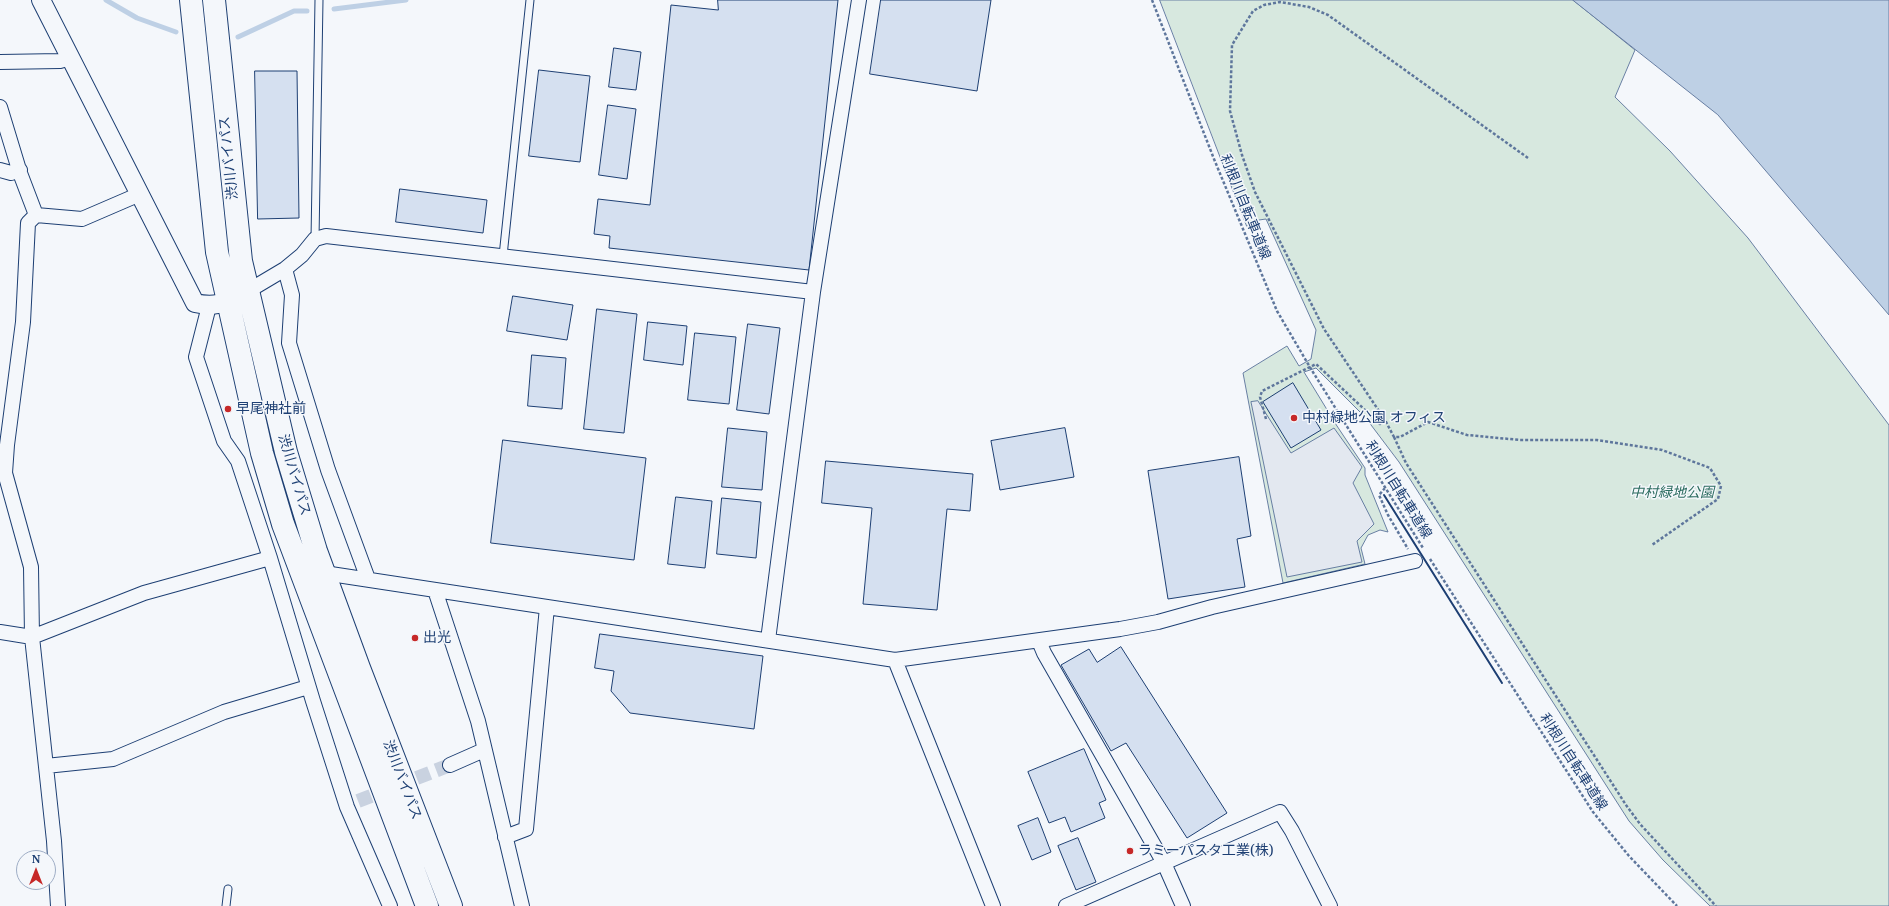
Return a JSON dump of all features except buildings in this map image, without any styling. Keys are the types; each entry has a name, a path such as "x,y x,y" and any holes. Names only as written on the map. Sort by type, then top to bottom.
{"highway":[{"name":"渋川バイパス","path":"192,0 217,252 218,305 283,524 427,906"},
{"name":"渋川バイパス","path":"214,0 241,261 286,452 324,573 451,906"}],"street":[{"path":"41,0 195,303 218,305 248,291 285,269 302,255 315,238 326,236 813,292"},
{"path":"768,640 813,292 859,0"},
{"path":"0,62 60,61 71,58"},
{"path":"0,107 36,216"},
{"path":"0,170 11,173 20,170"},
{"path":"58,906 46,766 32,637 31,567 6,473 6,444 23,322 28,223 36,216 82,219 140,194"},
{"path":"285,269 292,295 289,343 328,470 368,579"},
{"path":"218,305 196,357 224,441 238,461 270,558 308,687 390,906"},
{"path":"0,632 32,637 144,593 270,558"},
{"path":"324,573 895,660 1039,641 1158,622 1212,607 1415,561"},
{"path":"436,590 478,721 522,906"},
{"path":"505,837 526,829 547,607"},
{"path":"1039,641 1044,653 1164,863 1182,906"},
{"path":"895,660 992,906"},
{"path":"46,766 113,759 224,712 308,687"},
{"path":"450,765 484,750"},
{"path":"1066,906 1280,812 1292,831 1330,906"}],"lane":[{"path":"315,238 319,0"},
{"path":"503,256 530,0"},
{"path":"226,906 228,889"}],"path":[{"name":"利根川自転車道線","path":"1152,0 1214,159 1277,311 1309,366 1385,488 1593,812 1629,856 1677,906"},
{"path":"1528,158 1328,15 1309,7 1280,2 1264,5 1253,11 1232,45 1230,111 1242,155 1255,192 1324,329 1385,420 1406,463 1626,805 1640,824 1716,906"},
{"path":"1266,419 1260,397 1262,391 1309,366 1316,364 1380,424 1385,420"},
{"path":"1394,437 1400,437 1428,422 1467,435 1520,440 1597,440 1662,450 1710,468 1721,486 1718,499 1652,546"},
{"path":"1385,488 1379,495 1388,516 1415,561"}],"green space":[{"name":"中村緑地公園","path":"1160,0 1573,0 1635,50 1615,97 1670,151 1748,238 1889,425 1889,906 1710,906 1663,860 1629,821 1399,462 1365,417 1316,368 1304,372 1365,468 1365,475 1388,532 1380,530 1368,535 1361,548 1365,564 1283,583 1243,373 1287,346 1299,366 1311,359 1316,330 1266,219 1259,220 1247,226"}],"shaded area":[{"path":"1258,401 1291,453 1334,428 1362,467 1353,483 1374,524 1357,541 1362,562 1287,577 1251,402"}],"water":[{"path":"1573,0 1889,0 1889,315 1718,115"}],"waterway":[{"path":"106,0 137,18 176,32"},
{"path":"334,9 406,0"},
{"path":"238,37 294,11 307,11"}],"tunnel":[{"path":"358,801 450,765"}],"wall":[{"path":"1384,495 1502,683"}],"place":[{"name":"早尾神社前","path":"228,409"},
{"name":"中村緑地公園 オフィス","path":"1294,418"},
{"name":"出光","path":"415,638"},
{"name":"ラミーパスタ工業(株)","path":"1130,851"}]}
